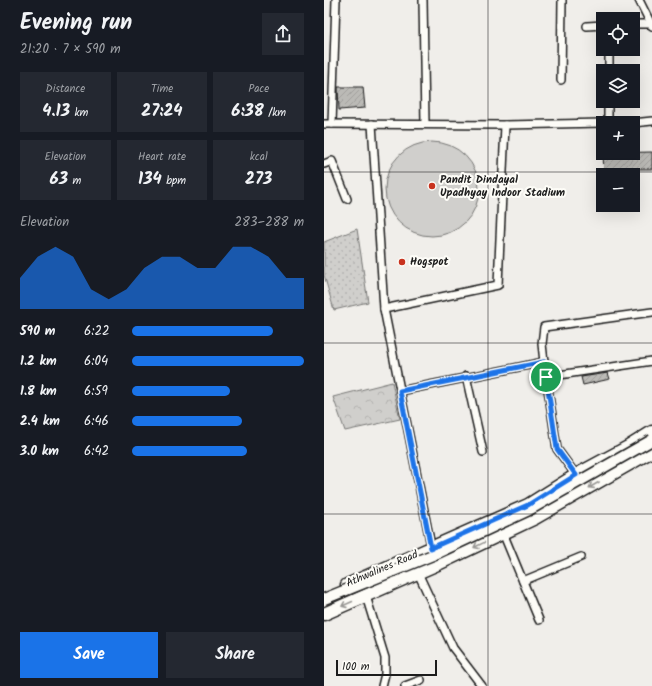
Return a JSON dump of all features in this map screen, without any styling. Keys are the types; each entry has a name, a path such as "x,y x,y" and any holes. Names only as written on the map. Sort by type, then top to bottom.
{"main road":[{"name":"Athwalines Road","path":"324,594 528,505 576,475 652,432"},
{"path":"324,599 435,554 529,510 652,440"},
{"name":"Athwalines Road","path":"324,614 434,566 534,518 652,452"},
{"path":"606,459 614,473"}],"street":[{"path":"336,0 328,124 505,125 596,123"},
{"path":"423,0 425,124"},
{"path":"561,80 562,0"},
{"path":"639,0 651,25 640,24"},
{"path":"587,26 596,25"},
{"path":"640,122 652,121"},
{"path":"372,124 384,309 434,566"},
{"path":"384,309 498,285 505,125"},
{"path":"324,164 332,161 347,198"},
{"path":"576,475 557,449 542,344 544,327 652,312"},
{"path":"546,377 652,361"},
{"path":"400,391 466,376 544,362"},
{"path":"466,376 483,452"},
{"path":"503,533 539,620"},
{"path":"523,582 581,557"},
{"path":"418,573 453,648 482,686"},
{"path":"366,596 385,658 385,674 382,686"},
{"path":"405,686 421,680"}],"green space":[{"name":"Pandit Dindayal Upadhyay Indoor Stadium","path":"432,142 450,145 465,156 476,171 479,189 476,207 465,222 450,233 432,236 414,233 399,222 388,207 385,189 388,171 399,156 414,145"},
{"path":"357,229 368,302 334,310 324,275 324,242"},
{"path":"392,382 400,419 345,431 333,397"}],"building":[{"path":"338,87 363,87 365,108 339,110"},
{"path":"640,152 652,152 652,169 604,168 603,160 640,160"},
{"path":"608,373 610,379 583,385 581,377"}],"place":[{"name":"Pandit Dindayal Upadhyay Indoor Stadium","path":"432,186"},
{"name":"Hogspot","path":"402,262"}],"route":[{"path":"544,362 546,377 557,449 576,475 528,505 431,548 400,391 466,376 544,362"}]}
